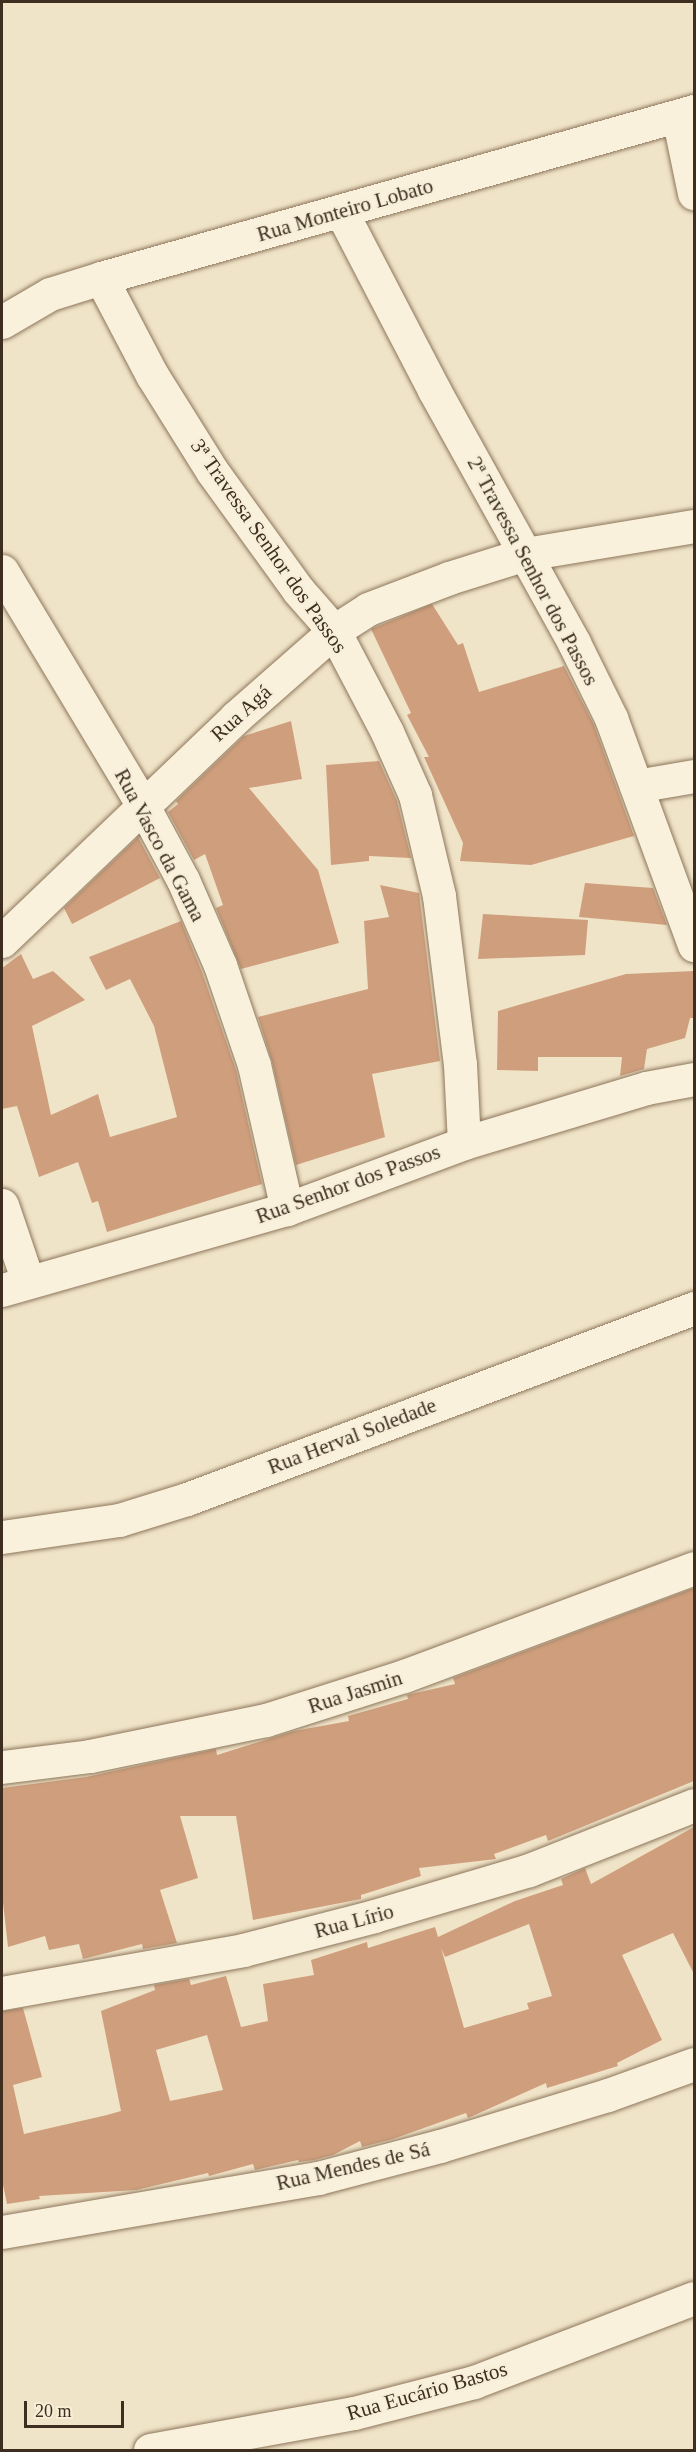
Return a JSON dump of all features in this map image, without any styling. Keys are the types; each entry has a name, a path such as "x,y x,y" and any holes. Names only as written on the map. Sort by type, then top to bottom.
{"street":[{"path":"686,113 694,193"},
{"name":"Rua Monteiro Lobato","path":"2,322 50,294 101,278 686,113"},
{"name":"2ª Travessa Senhor dos Passos","path":"342,211 434,390 574,643 611,718 694,945"},
{"name":"3ª Travessa Senhor dos Passos","path":"101,278 152,375 212,471 291,581 334,631 387,732 415,795 439,896 460,1064 464,1143"},
{"name":"Rua Agá","path":"2,941 142,804 334,631 378,605 449,578 525,554 694,525"},
{"name":"Rua Vasco da Gama","path":"2,571 142,804 183,880 237,1010 254,1065 287,1209"},
{"path":"636,786 694,776"},
{"name":"Rua Senhor dos Passos","path":"15,1286 287,1209 464,1143 646,1088 694,1078"},
{"path":"2,1205 15,1286"},
{"name":"Rua Herval Soledade","path":"2,1537 119,1520 187,1499 694,1308"},
{"name":"Rua Jasmin","path":"2,1767 90,1756 266,1720 404,1676 694,1568"},
{"name":"Rua Lírio","path":"2,1993 243,1950 374,1916 528,1870 694,1805"},
{"name":"Rua Mendes de Sá","path":"2,2232 318,2178 440,2146 608,2095 694,2064"},
{"name":"Rua Eucário Bastos","path":"150,2451 354,2413 474,2382 694,2298"}],"building":[{"path":"432,604 458,645 463,643 479,692 564,666 594,725 634,836 531,865 460,861 463,843 424,757 429,757 407,715 411,713 371,629"},
{"path":"291,721 302,779 249,788 318,870 339,943 241,969 216,908 223,905 205,854 194,860 168,812 178,804 176,801 244,736"},
{"path":"379,761 397,801 411,858 369,856 369,861 331,865 326,765"},
{"path":"138,837 160,878 72,924 64,908"},
{"path":"585,883 653,888 667,925 579,917"},
{"path":"380,885 419,893 440,1061 372,1074 385,1137 296,1165 272,1061 258,1017 368,989 364,921 389,917"},
{"path":"483,914 588,920 585,955 478,959"},
{"path":"181,921 202,972 236,1070 262,1184 107,1232 98,1201 92,1203 78,1162 39,1177 17,1106 2,1109 2,968 21,954 33,979 53,971 85,1000 32,1026 51,1115 98,1094 110,1137 177,1117 154,1026 130,979 106,990 89,957"},
{"path":"694,971 694,1018 690,1018 685,1038 647,1049 644,1069 620,1076 622,1057 538,1057 538,1071 497,1070 498,1011 626,974"},
{"path":"694,1588 694,1781 548,1841 546,1835 494,1854 496,1859 419,1868 421,1876 361,1895 361,1899 253,1920 236,1816 180,1816 198,1878 160,1890 177,1943 143,1949 142,1944 83,1959 79,1944 49,1950 45,1936 8,1947 2,1894 2,1788 86,1777 216,1749 217,1755 294,1731 349,1721 348,1716 408,1699 407,1695 455,1684 453,1678"},
{"path":"694,1827 694,1974 673,1933 622,1955 662,2040 617,2063 618,2066 547,2088 546,2083 468,2118 466,2113 393,2139 362,2147 360,2141 333,2155 314,2160 299,2162 298,2160 255,2170 253,2164 209,2176 208,2173 136,2190 39,2196 40,2199 7,2204 2,2180 2,2011 23,2008 42,2077 13,2085 24,2134 121,2111 101,2011 155,1990 154,1985 189,1979 191,1985 226,1976 241,2027 268,2021 263,1984 314,1975 311,1960 367,1942 368,1948 435,1927 438,1937 515,1901 563,1885 561,1879 585,1868 591,1884","holes":["529,1924 552,1996 527,2003 529,2009 464,2028 441,1948 445,1957","207,2035 223,2090 170,2101 156,2050"]}]}
